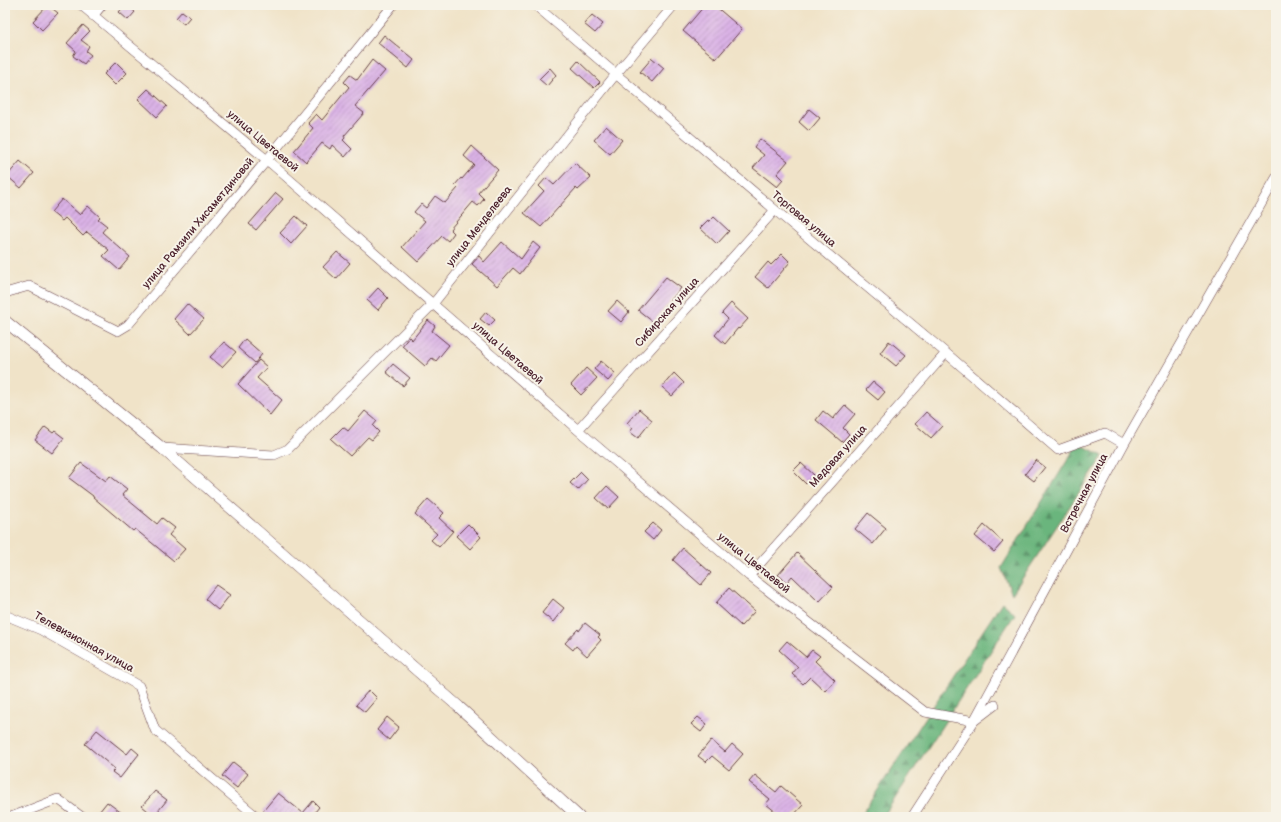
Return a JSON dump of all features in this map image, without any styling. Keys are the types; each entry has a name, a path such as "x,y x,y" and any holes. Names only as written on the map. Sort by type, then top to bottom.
{"street":[{"name":"улица Цветаевой","path":"81,5 267,160 749,576 925,712 974,721"},
{"path":"93,16 102,5"},
{"name":"улица Рамзили Хисаметдиновой","path":"5,293 29,286 118,331 128,326 267,160 393,5"},
{"name":"Торговая улица","path":"535,5 775,210 946,353 1058,450 1105,433 1124,444"},
{"name":"улица Менделеева","path":"162,448 274,455 288,449 433,304 616,74 674,5"},
{"name":"Встречная улица","path":"912,817 974,721 1124,444 1276,178"},
{"name":"Сибирская улица","path":"578,430 775,210"},
{"path":"5,322 162,448 459,707 579,817"},
{"name":"Медовая улица","path":"749,576 946,353"},
{"name":"Телевизионная улица","path":"5,615 41,630 139,686 155,730 257,817"},
{"path":"974,721 995,705"},
{"path":"11,817 58,798 82,817"}],"green space":[{"path":"1078,443 1103,456 1012,594 1001,568"},
{"path":"1002,602 1015,614 883,817 860,817"}],"building":[{"path":"48,5 58,13 42,30 33,21"},
{"path":"125,5 135,12 128,20 119,12"},
{"path":"705,5 714,5 742,29 716,59 683,31"},
{"path":"182,11 190,17 184,24 176,18"},
{"path":"592,15 603,24 595,33 584,24"},
{"path":"83,25 90,31 81,40 89,46 86,51 91,55 84,64 73,56 76,51 67,43"},
{"path":"384,35 414,60 408,68 378,43"},
{"path":"652,58 664,68 652,82 640,72"},
{"path":"372,60 385,71 355,106 364,113 344,136 345,138 343,140 352,149 345,157 332,145 330,149 322,143 306,162 294,151 313,128 308,123 316,114 322,120 349,87 344,82 350,75 357,80"},
{"path":"578,61 600,82 594,88 572,68"},
{"path":"116,62 127,73 115,85 104,74"},
{"path":"550,68 556,75 547,86 539,79"},
{"path":"148,89 167,106 157,117 138,99"},
{"path":"809,109 820,118 809,131 799,122"},
{"path":"606,126 622,140 610,154 594,140"},
{"path":"760,139 788,161 777,174 783,180 777,187 753,168 764,155 754,147"},
{"path":"472,146 498,170 478,193 484,199 478,206 473,202 450,229 454,233 448,241 442,236 418,262 402,247 425,221 414,212 421,204 426,208 435,196 445,203 458,188 455,185 474,165 464,156"},
{"path":"20,161 34,173 21,188 7,176"},
{"path":"575,163 591,178 578,190 576,188 541,227 524,213 544,191 539,186 546,178 554,185"},
{"path":"276,193 283,199 256,230 249,224"},
{"path":"62,199 80,215 88,206 100,217 98,219 107,226 102,232 130,257 119,270 103,256 109,250 87,232 83,236 65,218 62,221 51,212"},
{"path":"296,216 307,226 291,244 280,233"},
{"path":"714,217 729,231 717,244 700,228 708,220 709,222"},
{"path":"502,242 521,259 533,242 540,248 520,274 513,268 497,286 472,264 479,256 484,262"},
{"path":"337,252 350,263 336,279 323,267"},
{"path":"782,254 790,262 768,288 755,277 768,262 771,265"},
{"path":"666,277 681,288 653,322 638,310"},
{"path":"378,288 388,298 378,310 367,300"},
{"path":"617,301 629,312 621,322 608,311"},
{"path":"731,303 748,319 739,329 738,328 725,344 715,335 728,319 722,313"},
{"path":"187,304 204,319 190,334 174,319"},
{"path":"486,312 495,320 489,326 480,319"},
{"path":"428,320 435,326 432,331 449,345 436,361 432,358 425,366 402,346 409,337 412,340"},
{"path":"245,339 262,354 255,363 238,348"},
{"path":"889,341 906,355 896,366 880,353"},
{"path":"224,342 236,352 222,367 210,357"},
{"path":"259,360 267,367 257,378 282,400 270,415 238,384"},
{"path":"601,361 615,373 608,381 594,369"},
{"path":"393,364 410,378 403,386 386,372"},
{"path":"586,368 597,378 581,395 571,385"},
{"path":"674,373 684,383 672,396 662,387"},
{"path":"873,382 885,392 878,400 866,390"},
{"path":"845,405 855,414 843,428 849,434 842,442 816,420 823,411 833,419"},
{"path":"639,409 652,420 638,438 630,432 633,428 627,423"},
{"path":"365,411 377,421 373,426 379,432 372,440 368,437 350,456 331,439 343,427 348,431"},
{"path":"926,412 942,426 931,438 915,424"},
{"path":"45,427 53,433 55,431 64,438 52,453 35,440"},
{"path":"1036,460 1045,467 1034,481 1025,474"},
{"path":"81,463 106,481 110,476 127,489 122,495 157,524 162,518 175,528 169,535 185,549 174,561 135,529 133,531 93,496 69,478"},
{"path":"801,463 814,475 806,484 793,471"},
{"path":"581,472 588,479 578,490 570,483"},
{"path":"607,486 619,497 608,509 596,498"},
{"path":"428,499 444,513 439,518 453,531 439,547 431,540 437,534 415,514"},
{"path":"868,513 886,528 873,544 855,529"},
{"path":"653,523 661,530 653,540 644,532"},
{"path":"468,524 481,537 470,549 456,536"},
{"path":"984,525 1003,542 994,552 975,536"},
{"path":"683,548 711,573 701,585 673,560"},
{"path":"797,553 833,587 819,602 792,576 787,582 778,575"},
{"path":"216,585 230,595 218,610 205,599"},
{"path":"729,588 755,611 741,626 716,603"},
{"path":"553,599 564,608 553,622 542,613"},
{"path":"585,623 600,635 598,637 601,640 587,656 576,646 573,650 565,643 578,629 579,631"},
{"path":"787,641 806,657 812,650 820,656 815,661 835,680 825,691 810,677 803,684 792,674 798,667 779,650"},
{"path":"369,690 377,698 365,712 356,705"},
{"path":"387,717 399,727 389,740 377,730"},
{"path":"698,717 707,724 701,732 691,724"},
{"path":"97,730 127,754 132,748 139,754 120,778 112,772 115,769 85,744"},
{"path":"711,740 725,752 732,744 743,754 729,770 712,756 706,762 698,756"},
{"path":"233,762 248,774 237,788 222,776"},
{"path":"755,775 776,792 781,786 803,805 792,817 782,817 766,804 770,799 749,782"},
{"path":"155,791 167,800 154,816 142,806"},
{"path":"278,793 303,813 313,801 319,807 311,817 271,817 263,811"},
{"path":"107,802 127,817 95,817"}]}
